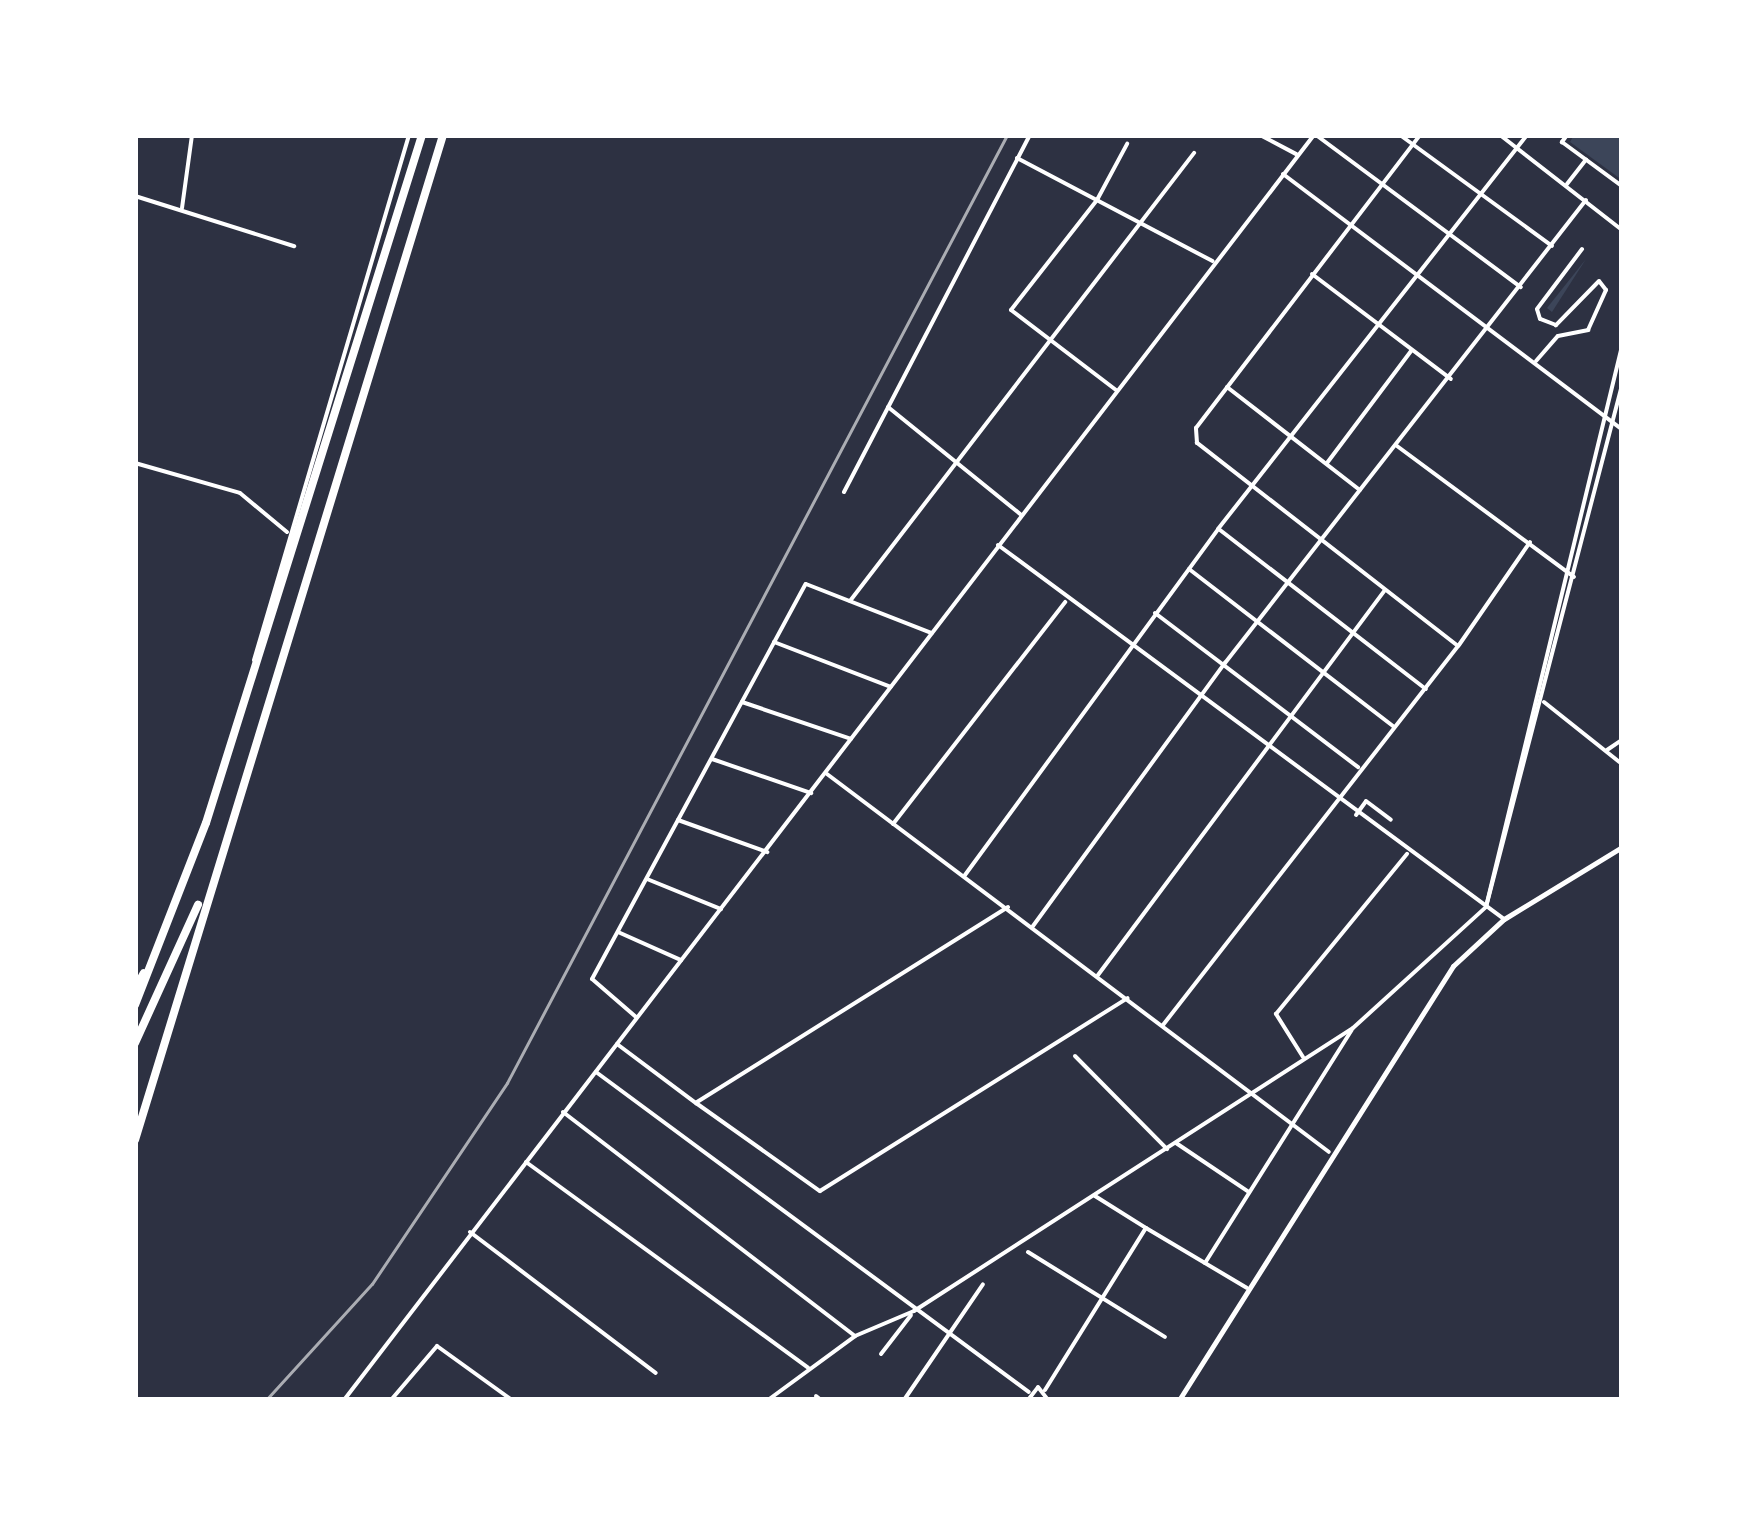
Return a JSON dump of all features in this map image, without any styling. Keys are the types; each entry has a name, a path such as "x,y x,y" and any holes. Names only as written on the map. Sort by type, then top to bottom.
{"highway":[{"path":"135,1005 254,670 422,135"},
{"path":"135,1140 208,883 443,135"},
{"path":"135,1043 208,883"},
{"path":"135,989 158,948"}],"street":[{"path":"182,208 192,135"},
{"path":"254,670 256,630 408,135"},
{"path":"844,492 1030,135"},
{"path":"1260,135 1298,155"},
{"path":"344,1400 1315,135 1521,287"},
{"path":"1400,135 1552,246"},
{"path":"1420,135 1196,428 1197,443 1458,646"},
{"path":"1500,135 1622,230"},
{"path":"964,874 1218,529 1527,135"},
{"path":"1567,135 1562,142 1622,186"},
{"path":"1116,390 1011,310 1097,200 1127,144"},
{"path":"850,601 1194,154"},
{"path":"1018,158 1214,262"},
{"path":"1566,185 1586,160"},
{"path":"1283,174 1420,272 1622,429"},
{"path":"135,196 294,246"},
{"path":"1034,926 1225,663 1491,328 1586,200"},
{"path":"1558,336 1556,325 1538,309 1582,248"},
{"path":"1312,274 1451,379"},
{"path":"1535,362 1558,336 1588,330 1607,285 1599,282 1556,325"},
{"path":"1486,907 1622,346"},
{"path":"1326,465 1411,350"},
{"path":"768,1400 855,1336 914,1311 1352,1028 1486,907 1543,701 1622,384"},
{"path":"1227,387 1360,490"},
{"path":"888,407 1021,514"},
{"path":"1396,446 1574,577"},
{"path":"135,463 240,492 287,532"},
{"path":"1218,529 1426,689"},
{"path":"1163,1026 1358,767 1426,689 1530,542"},
{"path":"998,544 1066,601 1133,646 1266,751 1504,919"},
{"path":"1190,568 1255,624 1394,727"},
{"path":"636,1018 592,980 806,584 932,634"},
{"path":"1098,975 1386,590"},
{"path":"893,824 1066,601"},
{"path":"1156,613 1358,767"},
{"path":"774,642 892,688"},
{"path":"1543,701 1622,764"},
{"path":"742,702 853,739"},
{"path":"1607,750 1622,740"},
{"path":"712,759 812,794"},
{"path":"827,774 1034,926 1248,1094 1329,1152"},
{"path":"1356,815 1366,802 1391,820"},
{"path":"678,820 767,852"},
{"path":"1179,1400 1329,1152 1453,966 1504,919 1622,847"},
{"path":"1304,1058 1276,1014 1407,854"},
{"path":"646,878 722,909"},
{"path":"696,1103 1008,907"},
{"path":"618,932 682,960"},
{"path":"617,1044 820,1191 1128,998"},
{"path":"1205,1263 1352,1028"},
{"path":"1075,1056 1167,1149"},
{"path":"596,1072 914,1311 1029,1392 1045,1390"},
{"path":"563,1112 855,1336"},
{"path":"1176,1143 1249,1192"},
{"path":"526,1162 808,1368"},
{"path":"1094,1196 1247,1288"},
{"path":"1048,1400 1045,1390 1146,1228"},
{"path":"470,1232 656,1373"},
{"path":"1028,1252 1165,1337"},
{"path":"904,1400 983,1284"},
{"path":"881,1354 914,1311"},
{"path":"391,1400 437,1346 512,1400"},
{"path":"1028,1400 1029,1392"}],"shaded area":[{"path":"1574,135 1622,135 1622,180 1570,142"},
{"path":"1586,259 1552,312 1547,308"}],"railway":[{"path":"266,1400 372,1284 507,1083 1007,135"}]}
